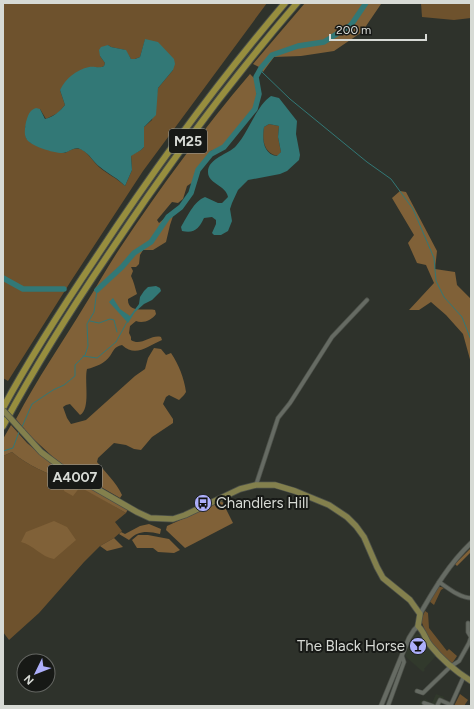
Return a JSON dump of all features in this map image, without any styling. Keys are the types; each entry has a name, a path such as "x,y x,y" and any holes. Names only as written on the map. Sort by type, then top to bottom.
{"highway":[{"name":"M25","path":"3,409 19,379 71,295 161,162 233,67 285,3"},
{"name":"M25","path":"3,426 87,286 134,217 173,161 237,76 297,3"}],"main road":[{"name":"A4007","path":"3,409 41,452 69,474 150,518 173,519 185,515 240,489 256,486 275,486 295,491 329,505 347,517 364,537 383,578 410,600 420,614"},
{"path":"420,614 418,626 421,628 434,651 450,667 469,678"}],"street":[{"path":"256,486 278,418 290,403 332,337 367,300"},
{"path":"420,614 456,557 471,543"},
{"path":"439,582 457,593 467,598 471,598"},
{"path":"417,691 423,693 450,667 459,661 471,637 468,632 468,623"},
{"path":"381,706 414,630 418,626"},
{"path":"388,706 404,662 402,656"},
{"path":"437,706 441,698 451,705 469,678"},
{"path":"424,702 433,706"}],"shaded area":[{"path":"3,3 267,3 143,171 8,381 3,378","holes":["145,40 173,70 158,88 152,120 144,127 144,147 131,155 132,170 125,186 99,167 85,151 81,149 71,150 65,153 31,143 26,138 25,127 40,109 46,119 58,113 65,105 60,90 90,67 100,68 104,66 105,63 100,56 108,45 125,50 131,59 135,59 140,57"]},
{"path":"305,3 381,4 362,32 334,51 301,56 274,57 263,72 261,68 253,64"},
{"path":"421,3 471,3 471,18 454,20 422,17"},
{"path":"250,74 255,79 257,98 253,109 224,146 211,151 198,167 193,182 187,186 183,199 178,203 172,202 157,220 159,223 173,211 174,213 166,242 153,250 143,250 140,255 139,264 136,267 131,267 133,271 131,276 137,294 128,299 129,304 134,309 155,310 156,314 147,321 136,321 130,326 129,333 131,340 138,342 154,337 161,337 162,340 142,350 132,351 122,345 113,350 106,361 87,369 86,401 83,412 80,415 70,404 63,407 71,424 86,420 135,376 145,369 148,358 154,348 161,349 166,355 171,353 179,367 186,392 179,400 169,395 166,397 163,404 173,419 173,423 152,437 141,450 114,443 98,458 97,462 120,490 122,495 120,498 89,480 75,474 53,457 28,434 16,419 41,375 135,226 199,137"},
{"path":"269,124 279,126 278,137 281,152 278,156 266,149 263,136 264,127"},
{"path":"400,191 406,192 437,251 435,269 455,272 457,285 471,299 471,363 463,334 446,315 431,302 419,310 409,310 434,283 426,265 417,263 408,243 414,235 392,198"},
{"path":"11,425 27,443 59,470 128,509 126,513 80,487 73,496 64,491 66,481 31,465 12,452 3,456 3,439"},
{"path":"12,452 31,465 66,481 65,491 80,486 126,513 115,522 122,531 114,538 100,546 39,613 9,640 3,632 3,456"},
{"path":"222,501 233,523 185,548 166,530 167,526"},
{"path":"54,521 67,527 76,540 54,559 45,556 21,542 26,532"},
{"path":"149,524 161,529 160,534 143,532 136,534 129,540 119,534 121,532 125,534 140,526"},
{"path":"138,535 148,535 169,539 180,550 174,553 158,552 153,548 137,548 132,540"},
{"path":"114,538 123,547 107,551 100,546"},
{"path":"471,548 471,552 457,566 455,564"},
{"path":"437,587 444,588 441,590 434,605 429,601"},
{"path":"425,611 428,613 429,628 447,651 449,649 457,656 451,665 429,641 421,620"},
{"path":"417,634 420,635 436,656 423,672 405,656 413,637"},
{"path":"436,694 444,697 441,706 419,706 421,700 424,701 425,699 432,703"},
{"path":"460,694 468,700 464,706 454,706"}],"water":[{"path":"145,39 158,42 174,59 175,64 173,70 158,88 156,115 144,127 144,147 131,156 132,170 125,186 98,165 82,150 77,148 65,153 58,153 32,144 28,141 25,136 25,128 30,112 36,108 40,109 45,119 59,112 65,105 60,90 68,78 84,68 104,66 105,63 100,56 99,50 101,47 108,45 126,50 131,59 135,59 140,57"},
{"path":"271,96 279,98 297,121 296,134 300,155 299,160 287,171 280,174 248,180 238,190 230,209 232,221 228,231 221,235 214,235 212,233 216,220 212,217 204,218 200,225 193,231 182,231 181,227 188,214 201,199 205,197 218,203 222,203 228,197 227,193 209,176 209,167 211,163 236,146 266,100","holes":["269,124 279,126 278,137 281,152 277,156 272,155 266,149 264,145 263,132 264,127"]},
{"path":"156,286 160,288 161,291 152,300 144,304 135,312 128,323 109,302 113,298 120,309 130,316 139,304 140,297 144,291 148,287"}],"waterway":[{"path":"97,290 122,267 134,253 151,242 168,217 181,207 191,193 198,170 211,154 224,147 255,109 259,94 256,77 261,68 272,55 298,46 324,42 351,25 366,3"},
{"path":"261,68 262,72 290,99 367,162 391,179 413,209 434,258 436,281 444,297 462,317 471,340"},
{"path":"3,278 23,289 64,289"},
{"path":"22,427 32,404 53,390 64,385 75,376 75,365 85,355 88,346 87,324 94,312 97,290"},
{"path":"90,321 99,323 110,319 114,320 117,332"},
{"path":"83,356 97,358 116,342 127,322"},
{"path":"3,451 13,448 19,432"}],"place":[{"name":"Chandlers Hill","path":"203,503"},
{"name":"The Black Horse","path":"418,646"}]}
